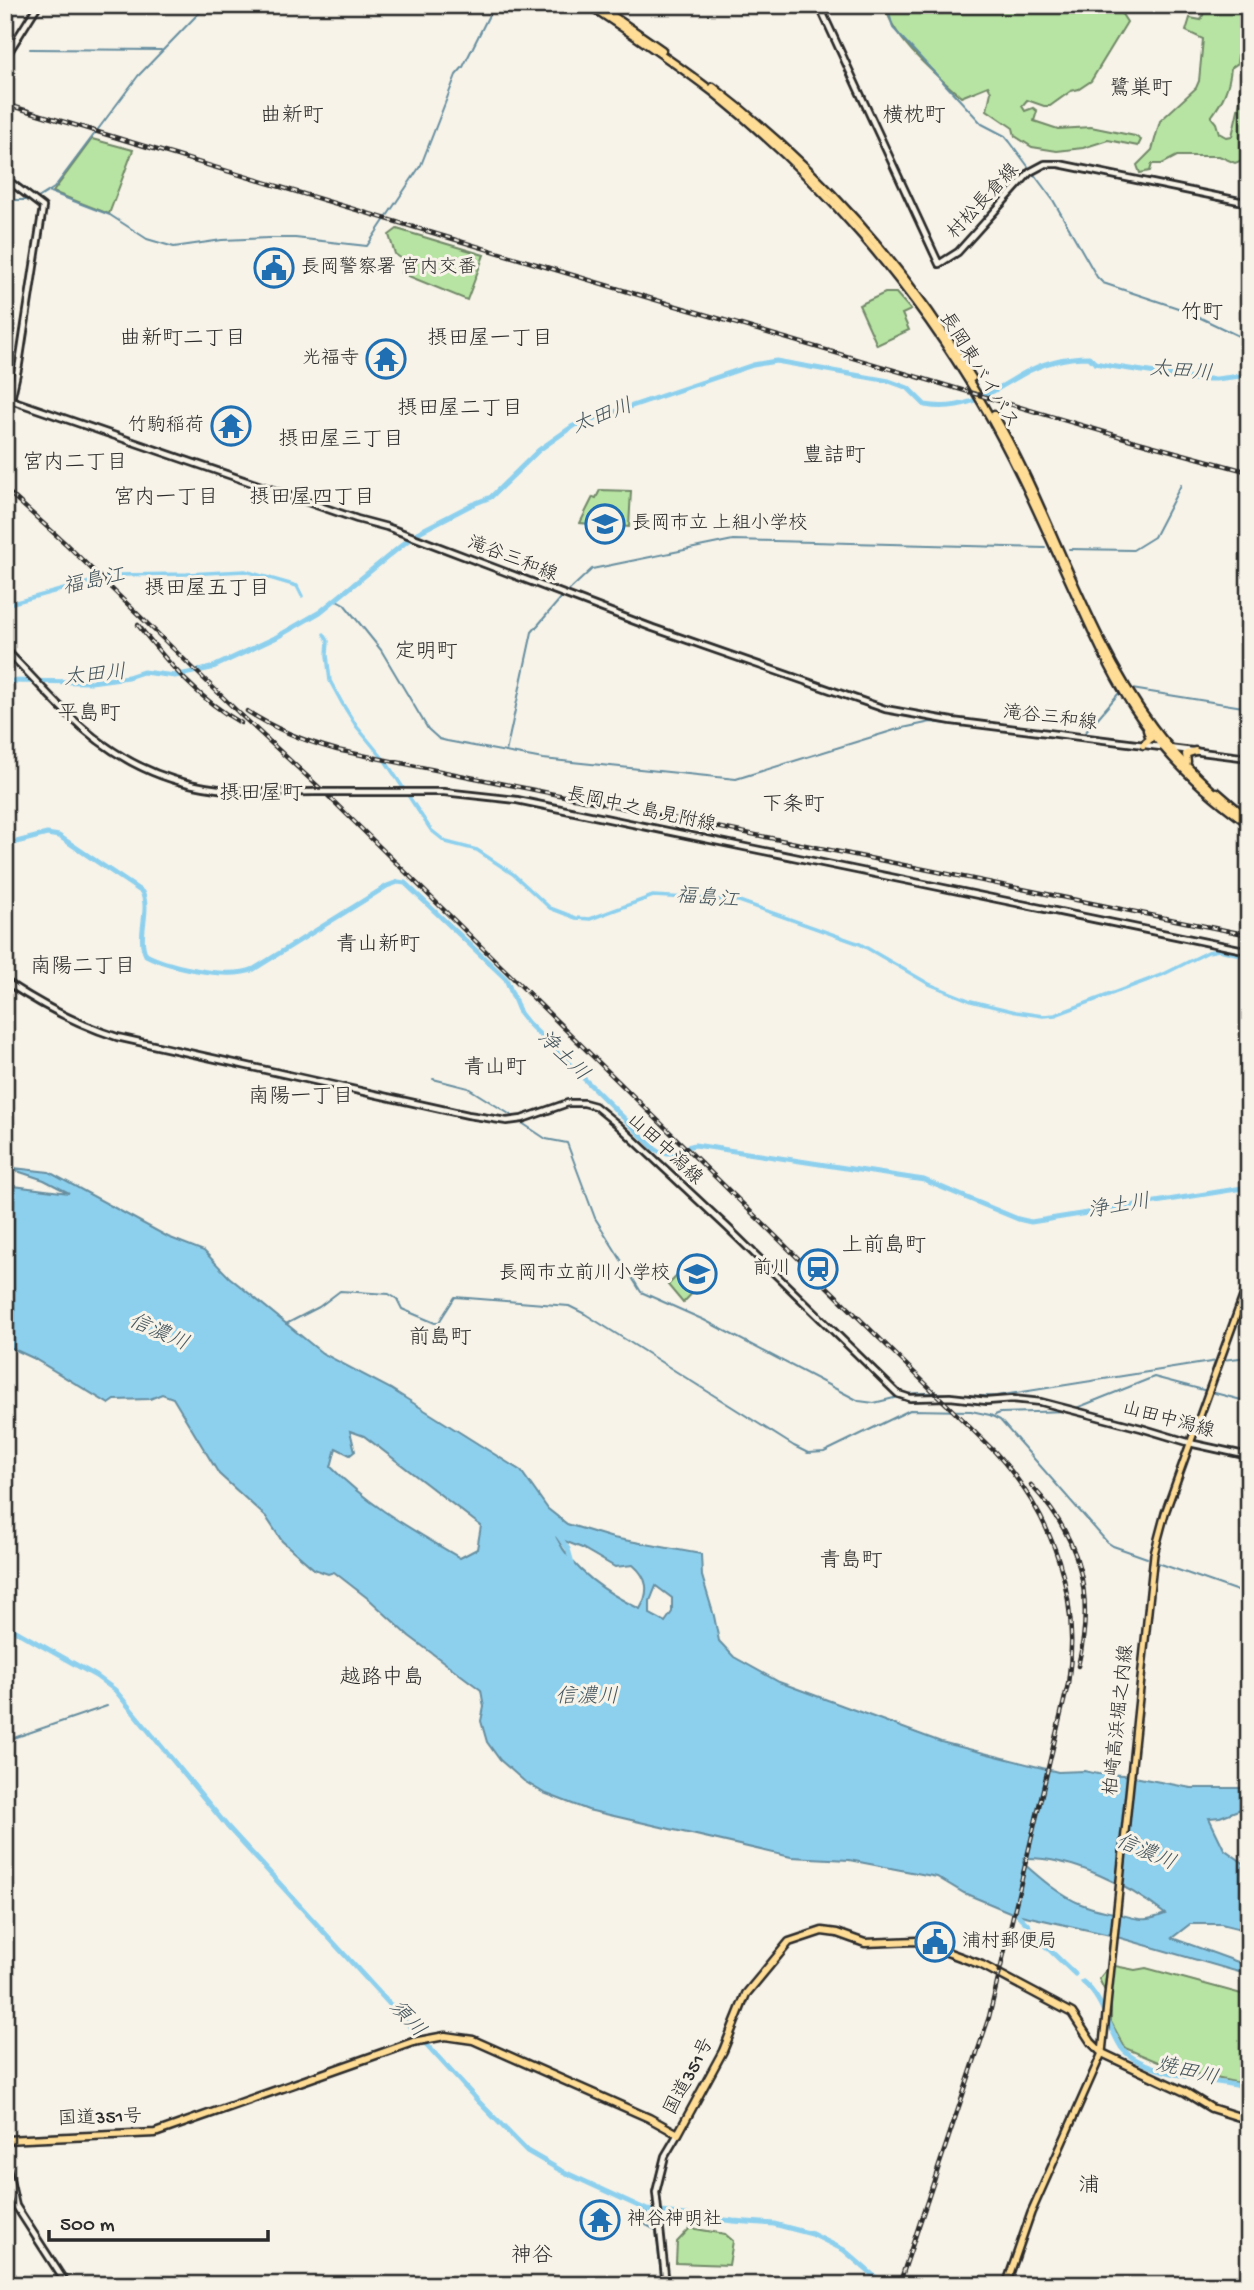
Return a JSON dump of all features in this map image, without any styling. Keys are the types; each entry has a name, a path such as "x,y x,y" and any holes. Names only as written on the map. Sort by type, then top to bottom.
{"highway":[{"name":"長岡東バイパス","path":"589,5 712,91 794,163 848,218 892,272 970,379"},
{"name":"長岡東バイパス","path":"597,5 712,86 764,129 862,228 905,280 928,310 1021,464 1114,663 1167,748"},
{"name":"長岡東バイパス","path":"994,419 1102,651 1132,705 1205,790 1247,822"},
{"path":"1102,651 1128,701 1150,734 1149,741 1143,745"},
{"path":"1195,751 1186,754 1187,763 1247,822"},
{"name":"国道351号","path":"5,2140 155,2133 413,2042 431,2037 452,2036 474,2040 649,2118 678,2134 723,2051 746,1994 789,1942 815,1931 837,1933 867,1944 917,1941 974,1961 1068,2010 1102,2053 1185,2092 1211,2108 1249,2120"},
{"path":"5,2283 24,2285"}],"main road":[{"path":"5,58 38,5"},
{"name":"村松長倉線","path":"820,5 939,264 958,252 1030,172 1045,164 1059,164 1249,202"},
{"name":"滝谷三和線","path":"5,178 43,207 19,364 10,400 403,533 629,619 885,709 952,721 1249,758"},
{"name":"長岡中之島見附線","path":"5,649 80,726 107,747 163,777 190,785 224,791 478,794 1249,951"},
{"name":"山田中潟線","path":"5,981 71,1021 117,1037 468,1115 498,1121 516,1120 568,1103 590,1105 606,1114 663,1167 898,1394 910,1398 950,1397 1041,1402 1249,1456"},
{"name":"柏崎高浜堀之内線","path":"1006,2285 1031,2213 1102,2053 1156,1545 1249,1280"},
{"path":"666,2285 656,2192 664,2160 678,2134"},
{"path":"5,2158 16,2206 67,2285"}],"green space":[{"path":"885,5 1116,5 1127,22 1091,81 1050,106 1027,100 1022,106 1025,111 1033,108 1037,111 1034,121 1058,129 1091,127 1135,136 1141,140 1138,146 1108,140 1083,148 1057,151 1032,147 1015,136 1013,128 987,110 991,92 988,86 961,97 927,67 896,30"},
{"path":"1207,5 1247,5 1237,64 1231,68 1225,94 1211,117 1219,133 1226,137 1232,136 1240,101 1240,88 1249,80 1249,152 1243,160 1235,163 1219,156 1177,156 1162,164 1152,164 1150,171 1140,173 1137,165 1152,150 1160,121 1196,88 1199,81 1203,39 1186,31 1190,18 1201,20"},
{"path":"92,139 133,150 109,214 53,192"},
{"path":"397,229 484,255 467,300 401,273 406,262 395,254 389,235"},
{"path":"885,293 896,293 911,310 902,314 909,330 877,345 859,305"},
{"path":"600,490 631,491 629,527 580,523 593,497 596,498"},
{"path":"697,1255 706,1264 699,1271 705,1286 700,1292 696,1289 683,1303 668,1285"},
{"path":"1110,1965 1135,1970 1146,1968 1249,1996 1249,2085 1177,2070 1125,2048 1111,2022 1111,2003 1099,1979"},
{"path":"690,2228 725,2234 733,2241 729,2265 676,2263 677,2242"}],"water":[{"name":"信濃川","path":"5,1167 49,1172 168,1237 204,1251 229,1277 322,1353 391,1389 521,1471 548,1509 567,1524 613,1538 701,1554 702,1576 719,1641 734,1657 779,1682 941,1742 1058,1772 1084,1771 1124,1775 1191,1788 1249,1788 1249,1806 1220,1817 1209,1818 1224,1849 1249,1867 1249,1931 1221,1924 1190,1924 1172,1938 1249,1966 1249,1975 1110,1935 1012,1913 964,1893 937,1877 849,1860 791,1857 588,1810 544,1793 524,1781 500,1760 487,1742 481,1721 484,1707 481,1690 409,1636 334,1572 328,1574 314,1569 282,1541 266,1517 219,1474 173,1398 162,1394 150,1399 115,1400 109,1404 33,1358 5,1345 5,1185 69,1193 44,1180","holes":["350,1431 364,1436 481,1526 477,1549 460,1558 392,1517 361,1494 331,1467 336,1448 350,1455 355,1451","557,1538 582,1548 615,1567 633,1565 646,1585 640,1609 592,1580 564,1550","656,1586 672,1598 672,1612 665,1622 650,1614 650,1601","1024,1858 1042,1859 1080,1868 1117,1883 1165,1914 1141,1919 1085,1906 1057,1891 1023,1863"]}],"waterway":[{"path":"38,198 54,188 138,76 197,15 211,5"},
{"path":"50,192 110,215 147,239 174,247 222,240 268,238 295,238 367,246 421,165 456,75 463,67 494,5"},
{"path":"887,5 893,28 982,124 1005,136 1010,142 1053,200 1103,283 1184,310 1249,341"},
{"path":"30,49 161,50"},
{"path":"5,200 26,200"},
{"name":"太田川","path":"5,681 91,682 143,672 175,676 211,668 275,638 320,612 417,533 491,497 539,450 573,426 753,365 776,361 889,381 908,388 925,405 939,406 976,400 1037,367 1071,358 1089,357 1095,363 1195,379 1249,375"},
{"path":"1069,549 1133,550 1154,537 1181,485"},
{"path":"506,752 532,632 562,597 592,569 733,540 1045,548"},
{"name":"福島江","path":"5,605 116,575 245,571 297,586 302,596"},
{"path":"335,599 344,604 381,650 428,729 439,739 543,759 736,779 898,729 931,722 1079,740 1119,693"},
{"name":"福島江","path":"324,634 328,641 330,681 342,703 357,727 386,762 431,830 446,842 477,850 513,874 550,908 576,918 590,919 653,896 739,901 860,944 929,984 971,1001 1043,1016 1055,1015 1164,974 1208,952 1219,950 1249,957"},
{"path":"1132,689 1249,708"},
{"name":"浄土川","path":"5,845 47,834 59,836 142,892 145,907 142,940 146,955 184,968 215,973 254,969 387,886 398,882 405,883 506,979 520,1013 528,1023 661,1152 670,1153 695,1145 924,1180 1031,1222 1249,1187"},
{"path":"433,1079 468,1088 514,1117"},
{"path":"519,1121 546,1139 567,1143 595,1218 641,1292 704,1320 859,1401 874,1403 898,1397"},
{"path":"286,1324 319,1307 340,1291 389,1294 397,1299 402,1309 435,1323 439,1322 455,1297 569,1306 808,1453 824,1452 910,1410 971,1411 990,1415 1000,1420 1107,1542 1147,1558"},
{"path":"1222,1360 1249,1357"},
{"path":"907,1394 997,1396 1217,1361"},
{"path":"1074,1409 1154,1377 1249,1402"},
{"path":"995,1415 1069,1411"},
{"name":"信濃川","path":"558,1535 568,1549 573,1567"},
{"path":"1158,1563 1249,1595"},
{"name":"須川","path":"5,1625 96,1676 115,1690 227,1826 527,2151 560,2170 647,2210 774,2224 812,2234 844,2250 884,2285"},
{"path":"5,1741 107,1706"},
{"name":"焼田川","path":"1011,1908 1037,1938 1075,1974"},
{"name":"焼田川","path":"1083,1982 1096,1996 1121,2047 1131,2056 1145,2064 1180,2075 1249,2087"},
{"path":"647,2210 646,2225 656,2230 662,2285"}],"railway":[{"path":"5,104 639,295 1249,472"},
{"path":"5,489 65,543 323,791 995,1452 1016,1477 1047,1531 1066,1590 1071,1652 1068,1684 989,2017 899,2285"},
{"path":"138,625 198,692 241,723"},
{"path":"247,711 291,734 337,750 1249,935"},
{"path":"1031,1485 1062,1526 1080,1569 1085,1615 1078,1666"}],"place":[{"name":"長岡警察署 宮内交番","path":"274,268"},
{"name":"光福寺","path":"386,359"},
{"name":"竹駒稲荷","path":"231,426"},
{"name":"長岡市立 上組小学校","path":"605,524"},
{"name":"前川","path":"818,1269"},
{"name":"長岡市立前川小学校","path":"697,1274"},
{"name":"浦村郵便局","path":"935,1942"},
{"name":"神谷神明社","path":"600,2220"}],"district":[{"name":"鷺巣町","path":"1141,90"},
{"name":"曲新町","path":"292,117"},
{"name":"横枕町","path":"914,117"},
{"name":"竹町","path":"1202,314"},
{"name":"曲新町二丁目","path":"183,340"},
{"name":"摂田屋一丁目","path":"490,340"},
{"name":"摂田屋二丁目","path":"460,410"},
{"name":"摂田屋三丁目","path":"341,441"},
{"name":"豊詰町","path":"834,457"},
{"name":"宮内二丁目","path":"75,464"},
{"name":"宮内一丁目","path":"166,499"},
{"name":"摂田屋四丁目","path":"312,499"},
{"name":"摂田屋五丁目","path":"207,590"},
{"name":"定明町","path":"426,653"},
{"name":"平島町","path":"89,715"},
{"name":"摂田屋町","path":"261,795"},
{"name":"下条町","path":"793,806"},
{"name":"青山新町","path":"378,946"},
{"name":"南陽二丁目","path":"83,968"},
{"name":"青山町","path":"495,1069"},
{"name":"南陽一丁目","path":"301,1098"},
{"name":"上前島町","path":"884,1247"},
{"name":"前島町","path":"440,1339"},
{"name":"青島町","path":"851,1562"},
{"name":"越路中島","path":"382,1679"},
{"name":"浦","path":"1089,2187"},
{"name":"神谷","path":"532,2257"}]}
